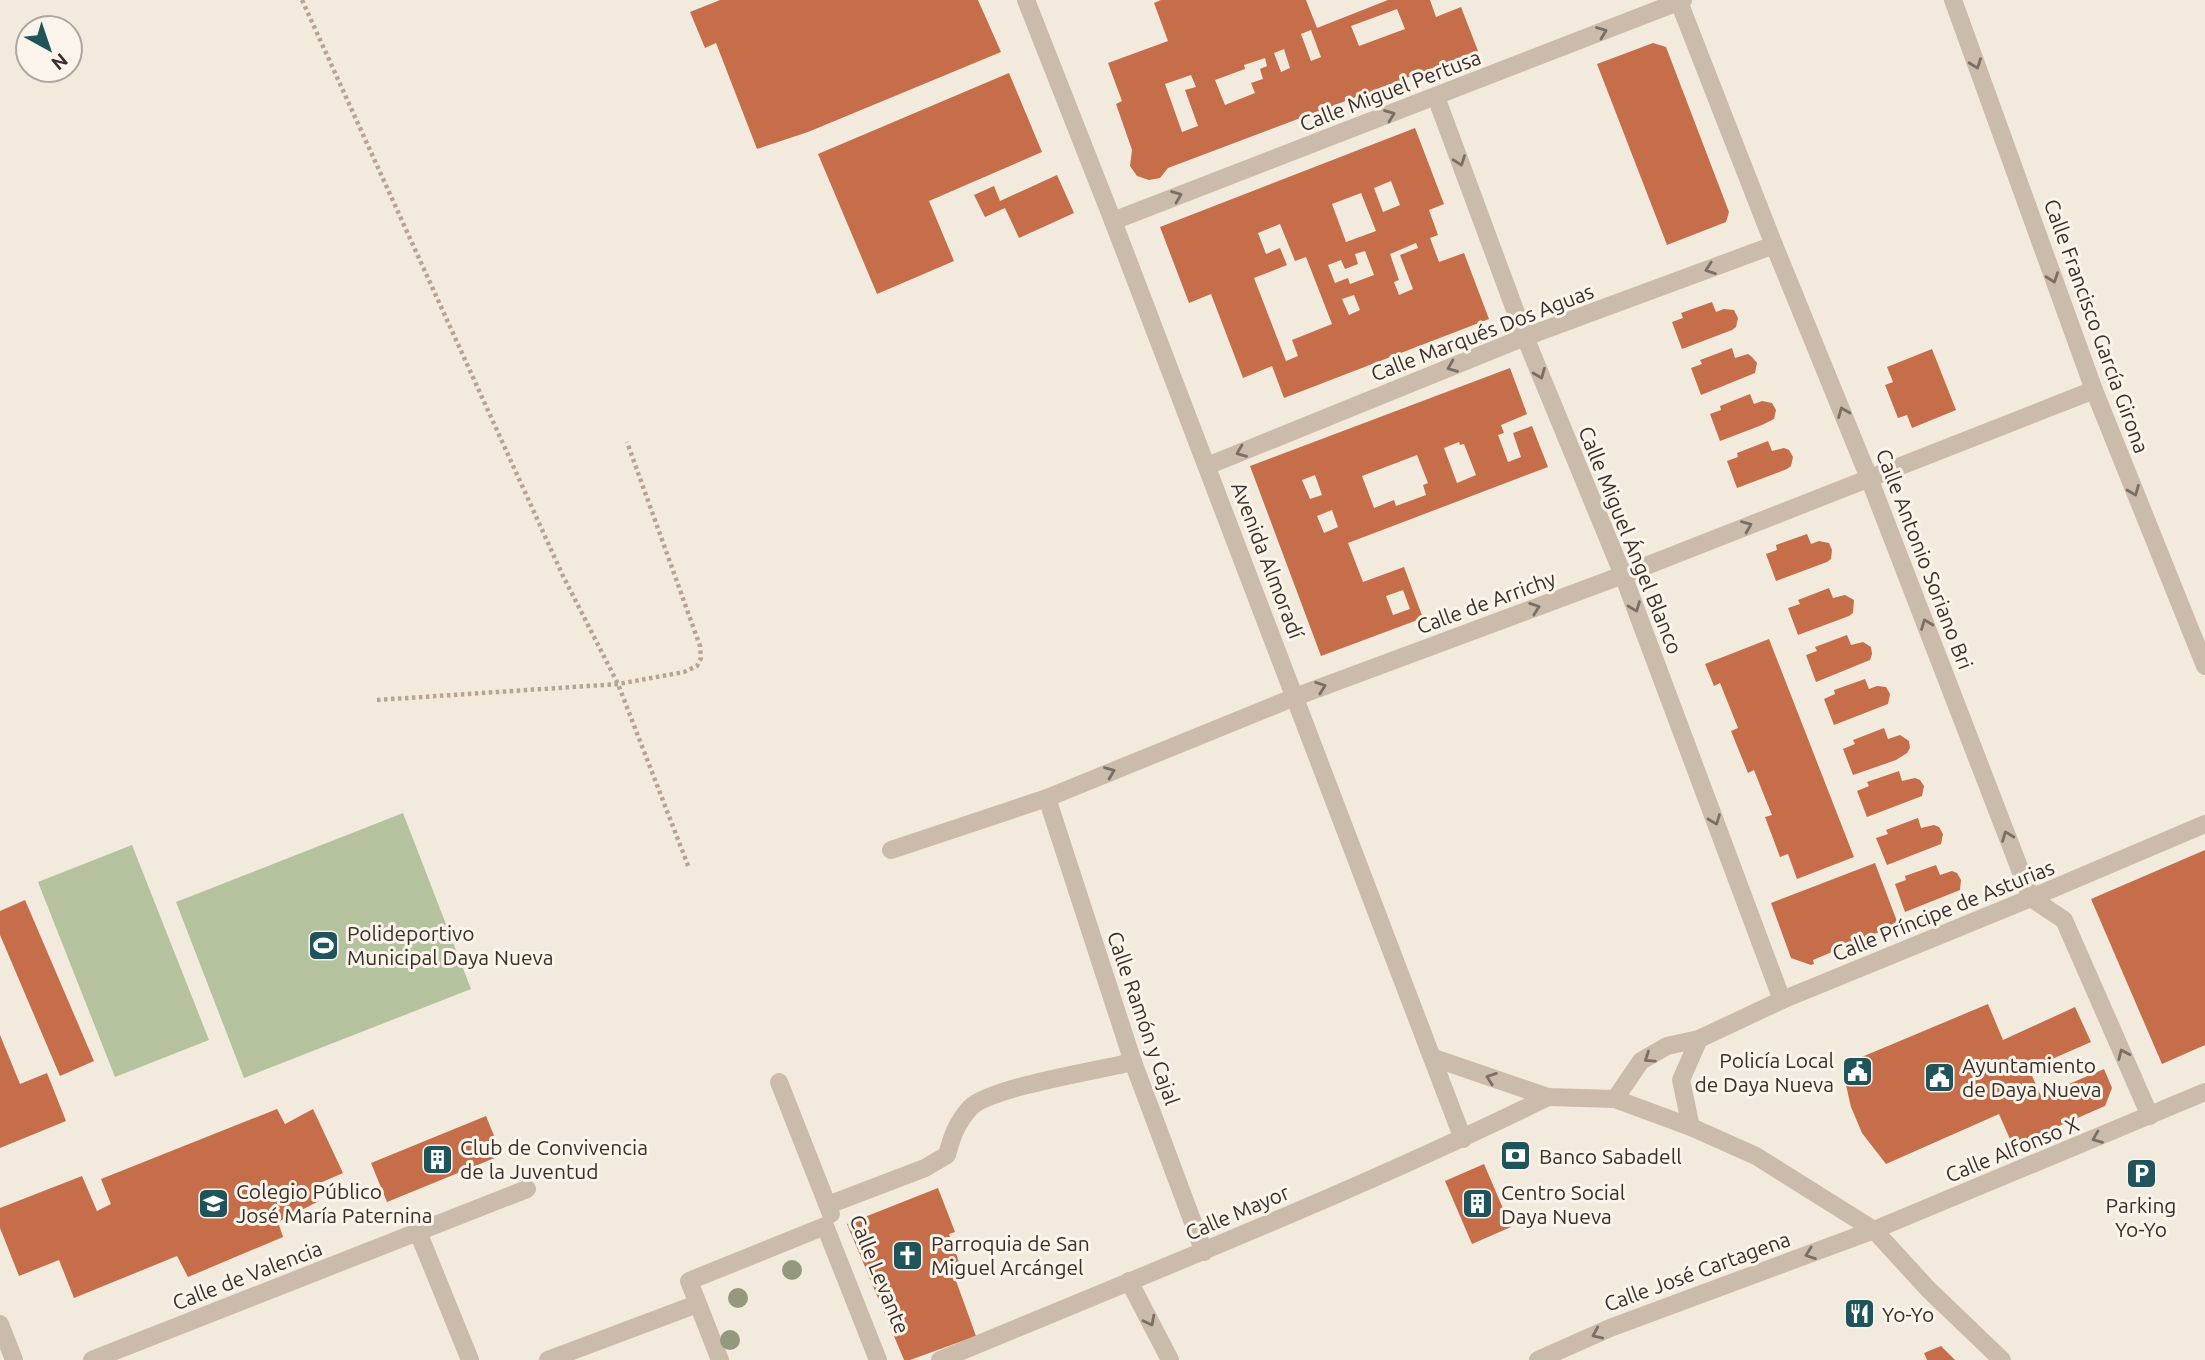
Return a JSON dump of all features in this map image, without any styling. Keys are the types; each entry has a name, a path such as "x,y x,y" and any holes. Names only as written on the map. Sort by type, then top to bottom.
{"street":[{"name":"Avenida Almoradí","path":"1026,0 1114,220 1463,1139"},
{"name":"Calle Francisco García Girona","path":"1953,0 2094,390 2205,666"},
{"name":"Calle Miguel Pertusa","path":"1114,220 1681,1"},
{"name":"Calle Antonio Soriano Bri","path":"1681,1 1774,245 1870,478 2031,898"},
{"name":"Calle Miguel Ángel Blanco","path":"1436,97 1525,337 1623,575 1782,1000"},
{"name":"Calle Marqués Dos Aguas","path":"1207,466 1525,337 1774,245"},
{"name":"Calle de Arrichy","path":"891,850 1047,797 1295,697 1623,575 2094,390"},
{"name":"Calle Ramón y Cajal","path":"1047,797 1133,1062 1203,1252"},
{"name":"Calle Príncipe de Asturias","path":"1615,1099 1641,1062 1667,1046 1699,1039 1782,1000 2205,824"},
{"path":"2031,898 2064,920 2150,1116"},
{"path":"1691,1127 1681,1080 1699,1039"},
{"path":"1434,1058 1548,1097 1615,1099 1691,1127 1756,1156 1874,1230 1928,1289 2002,1360"},
{"name":"Calle Levante","path":"828,1205 925,1168 947,1155 956,1126 974,1105 1004,1091 1133,1062"},
{"name":"Calle Levante","path":"779,1082 890,1360"},
{"name":"Calle Alfonso X","path":"1874,1230 2205,1092"},
{"name":"Calle Mayor","path":"940,1360 1203,1252 1463,1139 1548,1097"},
{"name":"Calle de Valencia","path":"92,1360 527,1189"},
{"path":"720,1360 689,1281 825,1226 878,1360"},
{"name":"Calle José Cartagena","path":"1538,1360 1610,1328 1874,1230"},
{"path":"418,1232 470,1360"},
{"path":"1129,1281 1170,1360"},
{"path":"548,1360 697,1304"},
{"path":"0,1324 14,1360"}],"path":[{"path":"302,0 563,576 618,684 689,868"},
{"path":"377,700 618,684 684,672 697,666 701,658 700,646 627,442"}],"green space":[{"name":"Polideportivo Municipal Daya Nueva","path":"403,813 471,989 244,1078 176,902"},
{"path":"132,845 209,1040 115,1077 38,882"}],"building":[{"path":"720,0 978,0 1001,52 808,132 757,149 716,43 705,48 690,12"},
{"path":"1161,0 1306,0 1317,28 1388,0 1430,0 1436,17 1461,7 1478,51 1168,168 1160,178 1149,180 1137,176 1130,166 1132,150 1116,104 1122,101 1108,63 1168,41 1154,3","holes":["1397,9 1405,29 1359,46 1351,26","1311,30 1321,57 1311,61 1301,34","1284,49 1290,68 1281,72 1274,53","1265,58 1267,66 1260,69 1263,79 1251,83 1255,93 1225,105 1215,80 1245,69 1244,65","1191,75 1196,87 1185,90 1198,126 1182,132 1165,84"]},
{"path":"1653,43 1666,47 1729,212 1726,222 1667,245 1597,64"},
{"path":"1009,73 1042,152 929,201 954,261 877,294 818,154"},
{"path":"1415,128 1444,204 1429,210 1438,235 1430,238 1439,262 1464,253 1489,319 1284,398 1272,366 1243,378 1211,294 1189,303 1160,227","holes":["1391,181 1400,205 1383,212 1374,188","1361,193 1376,231 1346,242 1332,204","1280,224 1295,261 1306,257 1332,324 1292,340 1298,356 1286,361 1254,278 1287,265 1280,248 1266,254 1258,233","1416,243 1418,248 1400,255 1413,289 1399,295 1394,282 1399,280 1390,254","1365,251 1374,275 1350,284 1348,278 1335,283 1328,265 1341,260 1345,269 1358,264 1355,254","1354,295 1360,310 1349,315 1342,299"]},
{"path":"1057,175 1074,213 1019,238 1005,208 985,217 974,195 994,186 1000,201"},
{"path":"1712,302 1716,312 1734,310 1738,318 1736,327 1682,349 1672,322 1683,318 1681,313"},
{"path":"1732,348 1735,358 1748,354 1752,357 1757,363 1755,373 1701,395 1691,368 1702,364 1700,360"},
{"path":"1932,349 1956,410 1912,428 1907,415 1898,418 1885,385 1893,382 1887,367"},
{"path":"1510,368 1527,414 1501,425 1504,433 1498,435 1508,462 1521,457 1513,433 1532,426 1548,467 1348,543 1363,582 1404,567 1423,618 1321,656 1250,466","holes":["1459,442 1460,445 1464,444 1476,475 1457,483 1444,448","1417,455 1428,483 1423,485 1426,495 1396,506 1394,500 1374,508 1362,476","1315,475 1322,495 1310,499 1302,480","1332,510 1338,527 1324,533 1317,516","1403,590 1410,609 1393,615 1386,596"]},
{"path":"1750,394 1754,404 1762,401 1772,403 1776,410 1774,419 1720,441 1710,414 1721,410 1720,406"},
{"path":"1768,441 1772,451 1784,448 1789,450 1793,457 1791,466 1737,488 1727,461 1738,457 1737,453"},
{"path":"1807,534 1811,544 1819,541 1829,543 1832,550 1831,559 1776,581 1766,554 1777,550 1776,545"},
{"path":"1829,588 1833,598 1845,595 1854,600 1853,613 1798,635 1788,608 1800,604 1798,600"},
{"path":"1847,635 1851,645 1863,642 1871,647 1870,660 1816,682 1806,655 1817,651 1815,647"},
{"path":"1769,639 1854,857 1797,879 1788,854 1780,857 1765,817 1772,815 1754,770 1748,773 1731,731 1738,728 1720,683 1714,686 1705,664"},
{"path":"1865,679 1869,689 1886,687 1890,694 1888,704 1834,725 1824,699 1835,694 1834,690"},
{"path":"1884,728 1888,739 1900,735 1909,741 1910,748 1907,753 1896,760 1853,775 1843,749 1855,744 1853,740"},
{"path":"1899,771 1902,781 1915,778 1920,780 1924,786 1922,796 1867,817 1857,791 1869,786 1867,782"},
{"path":"1918,818 1921,828 1934,825 1939,827 1943,834 1941,844 1887,865 1876,838 1888,834 1886,830"},
{"path":"2205,850 2205,1045 2162,1064 2091,899"},
{"path":"1875,863 1898,924 1813,960 1814,964 1811,965 1791,958 1771,903"},
{"path":"1936,865 1940,875 1952,871 1957,873 1961,880 1960,890 1905,912 1895,884 1906,880 1905,876"},
{"path":"25,900 94,1061 60,1076 0,935 0,911"},
{"name":"Ayuntamiento de Daya Nueva","path":"1988,1004 2003,1040 2075,1007 2091,1042 2029,1069 2041,1096 2104,1069 2112,1088 2105,1106 2013,1146 1999,1114 1886,1164 1862,1133 1851,1107 1845,1064"},
{"path":"0,1035 20,1084 47,1073 66,1121 0,1148"},
{"name":"Colegio Público José María Paternina","path":"277,1109 285,1124 313,1109 343,1173 313,1186 319,1201 278,1222 283,1237 188,1277 177,1256 74,1298 59,1260 19,1276 0,1228 0,1208 82,1176 97,1211 111,1204 101,1179"},
{"name":"Club de Convivencia de la Juventud","path":"486,1116 502,1155 387,1202 371,1163"},
{"name":"Centro Social Daya Nueva","path":"1484,1164 1511,1227 1472,1244 1445,1181"},
{"name":"Parroquia de San Miguel Arcángel","path":"938,1188 955,1232 949,1234 964,1276 955,1278 976,1336 904,1360 847,1224"},
{"path":"1941,1346 1955,1360 1927,1360 1924,1353"}],"place":[{"name":"Polideportivo Municipal Daya Nueva","path":"324,945"},
{"name":"Policía Local de Daya Nueva","path":"1857,1072"},
{"name":"Ayuntamiento de Daya Nueva","path":"1939,1077"},
{"name":"Banco Sabadell","path":"1516,1156"},
{"name":"Club de Convivencia de la Juventud","path":"437,1159"},
{"name":"Parking Yo-Yo","path":"2141,1173"},
{"name":"Colegio Público José María Paternina","path":"213,1203"},
{"name":"Centro Social Daya Nueva","path":"1478,1204"},
{"name":"Parroquia de San Miguel Arcángel","path":"908,1255"},
{"name":"Yo-Yo","path":"1859,1314"}]}
